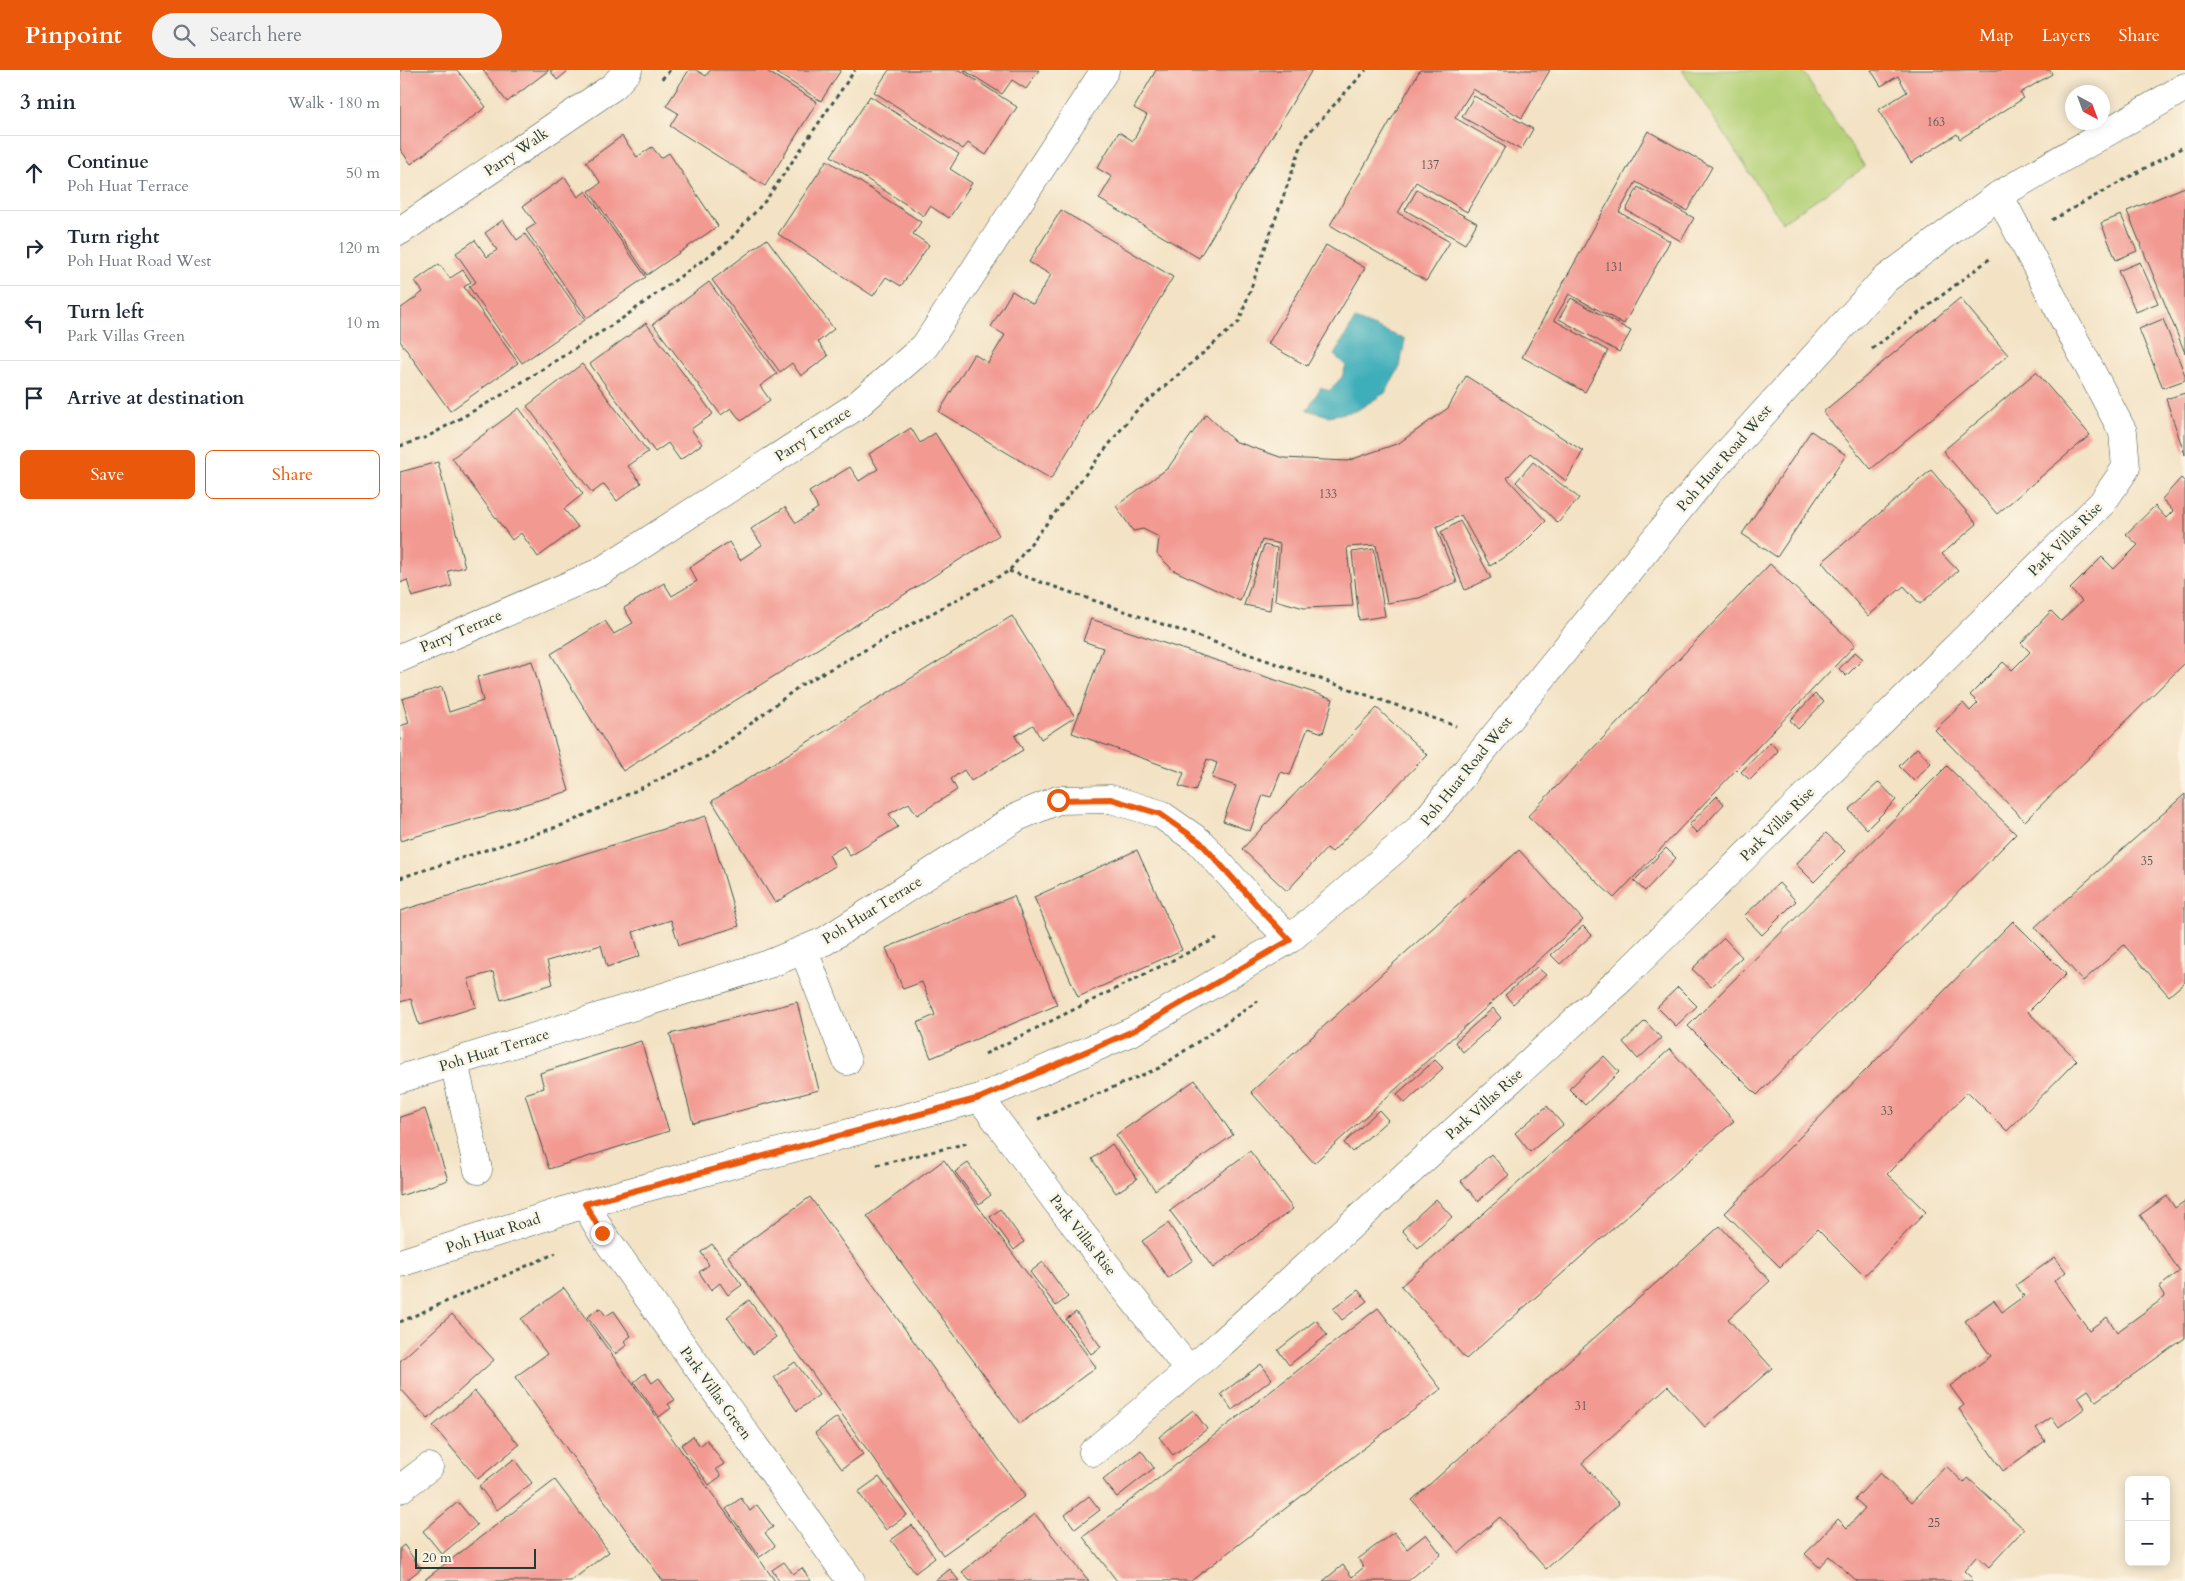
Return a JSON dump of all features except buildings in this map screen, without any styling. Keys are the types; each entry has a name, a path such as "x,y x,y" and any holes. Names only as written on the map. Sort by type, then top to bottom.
{"street":[{"name":"Parry Walk","path":"400,230 614,86 628,70"},
{"name":"Parry Terrace","path":"400,658 600,572 855,407 925,346 1105,70"},
{"name":"Poh Huat Road West","path":"585,1204 980,1098 1133,1031 1290,940 1418,829 1702,481 1883,281 1999,196 2185,87"},
{"name":"Park Villas Rise","path":"1093,1452 1223,1342 1621,979 2102,503 2126,468 2123,432 1999,196"},
{"name":"Poh Huat Terrace","path":"400,1079 769,964 804,951 825,941 1017,817 1058,800 1111,799 1160,814 1200,842 1290,940"},
{"path":"804,951 847,1061"},
{"path":"454,1062 478,1170"},
{"name":"Park Villas Rise","path":"980,1098 1056,1201 1189,1370"},
{"name":"Poh Huat Road","path":"400,1263 585,1204"},
{"name":"Park Villas Green","path":"585,1204 607,1241 851,1581"},
{"path":"400,1489 429,1467"}],"path":[{"path":"400,446 427,437 500,396 620,320 728,242 766,200 855,70"},
{"path":"400,878 566,824 710,755 801,685 1009,571 1134,413 1239,322 1304,138 1366,70"},
{"path":"1866,354 2020,235 2037,228 2185,146"},
{"path":"1009,571 1456,726 1450,734"},
{"path":"980,1057 1265,914"}],"green space":[{"path":"1682,70 1802,70 1865,167 1782,222"}],"water":[{"path":"1355,319 1405,339 1400,367 1385,393 1356,411 1329,416 1307,410 1321,387 1329,391 1342,377 1346,366 1334,355"}],"route":[{"path":"602,1233 585,1204 980,1098 1133,1031 1290,940 1200,842 1160,814 1111,799 1058,800"}]}
